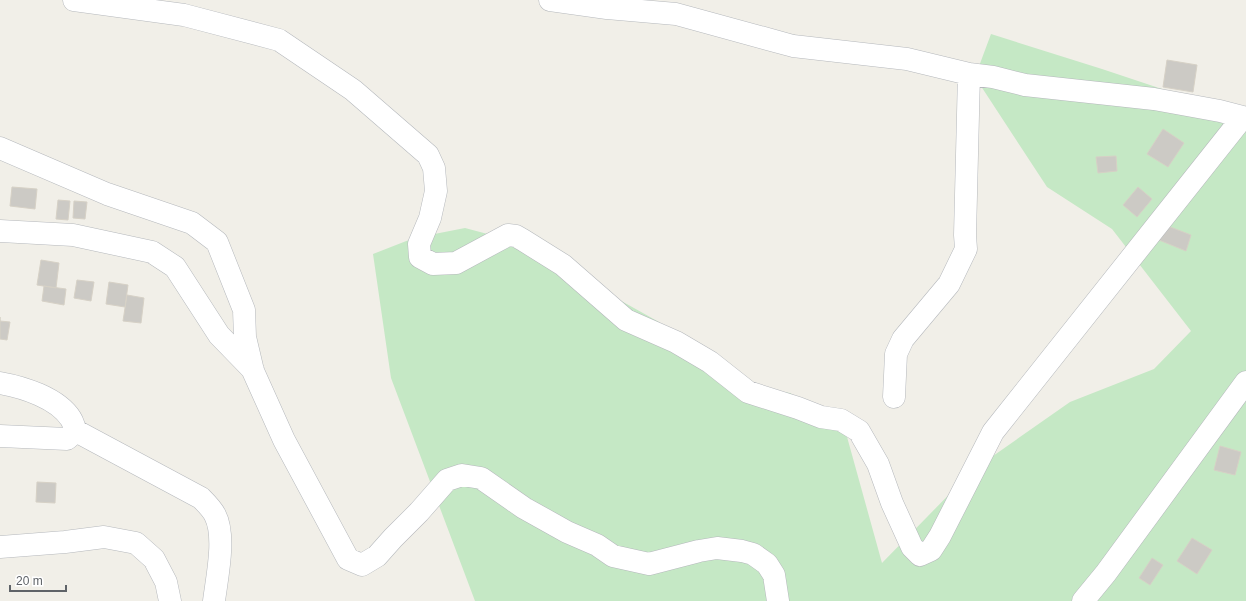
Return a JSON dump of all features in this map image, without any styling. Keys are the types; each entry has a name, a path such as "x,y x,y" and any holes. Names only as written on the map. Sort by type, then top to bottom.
{"street":[{"path":"74,0 184,15 279,40 296,51 353,90 428,155 434,168 436,191 430,218 419,244 420,257 433,264 456,263 508,235 516,236 563,265 626,320 676,342 710,362 748,392 791,405 821,417 841,420 859,431 878,464 892,502 912,547 920,555 931,550 940,536 993,432 1244,117 1154,99 1025,85 993,77 969,74 907,59 793,46 676,14 607,8 550,0"},
{"path":"894,397 896,354 903,339 949,284 966,249 965,235 969,74"},
{"path":"0,148 107,194 192,223 217,242 244,310 245,337 253,370 284,440 348,559 362,566 377,556 420,512 447,480 462,475 481,478 524,508 567,532 597,545 613,556 649,564 699,551 717,548 753,554 768,564 774,575 778,601"},
{"path":"0,231 73,235 152,252 175,267 219,335 253,370"},
{"path":"1083,601 1246,382"},
{"path":"0,383 14,385 38,394 59,406 71,419 76,430 201,498 215,514 219,525 221,542 214,601"},
{"path":"0,436 66,439 76,430"},
{"path":"0,547 65,542 104,537 136,544 154,559 166,582 170,601"}],"green space":[{"path":"991,34 1246,117 1246,601 475,601 391,378 373,254 414,238 465,228 514,241 659,322 722,383 790,393 844,426 882,563 973,470 1070,402 1154,369 1191,331 1112,229 1047,187 975,77"}],"building":[{"path":"1167,60 1197,65 1193,92 1163,87"},
{"path":"1163,129 1184,143 1168,167 1147,154"},
{"path":"1116,156 1117,171 1098,173 1096,157"},
{"path":"12,187 37,189 35,209 10,206"},
{"path":"1138,187 1152,199 1137,217 1123,205"},
{"path":"58,200 70,201 68,220 56,219"},
{"path":"74,201 87,202 85,219 73,218"},
{"path":"1165,225 1191,235 1186,251 1159,240"},
{"path":"41,260 59,263 56,288 37,285"},
{"path":"77,280 94,282 91,301 74,298"},
{"path":"109,282 128,285 125,307 106,304"},
{"path":"44,286 66,289 64,305 42,301"},
{"path":"127,295 144,298 141,323 123,321"},
{"path":"0,321 10,322 7,340 0,339"},
{"path":"1220,446 1241,452 1235,475 1214,470"},
{"path":"37,482 56,483 55,503 36,502"},
{"path":"1192,538 1212,550 1197,574 1177,561"},
{"path":"1152,558 1163,565 1150,585 1139,578"}]}
